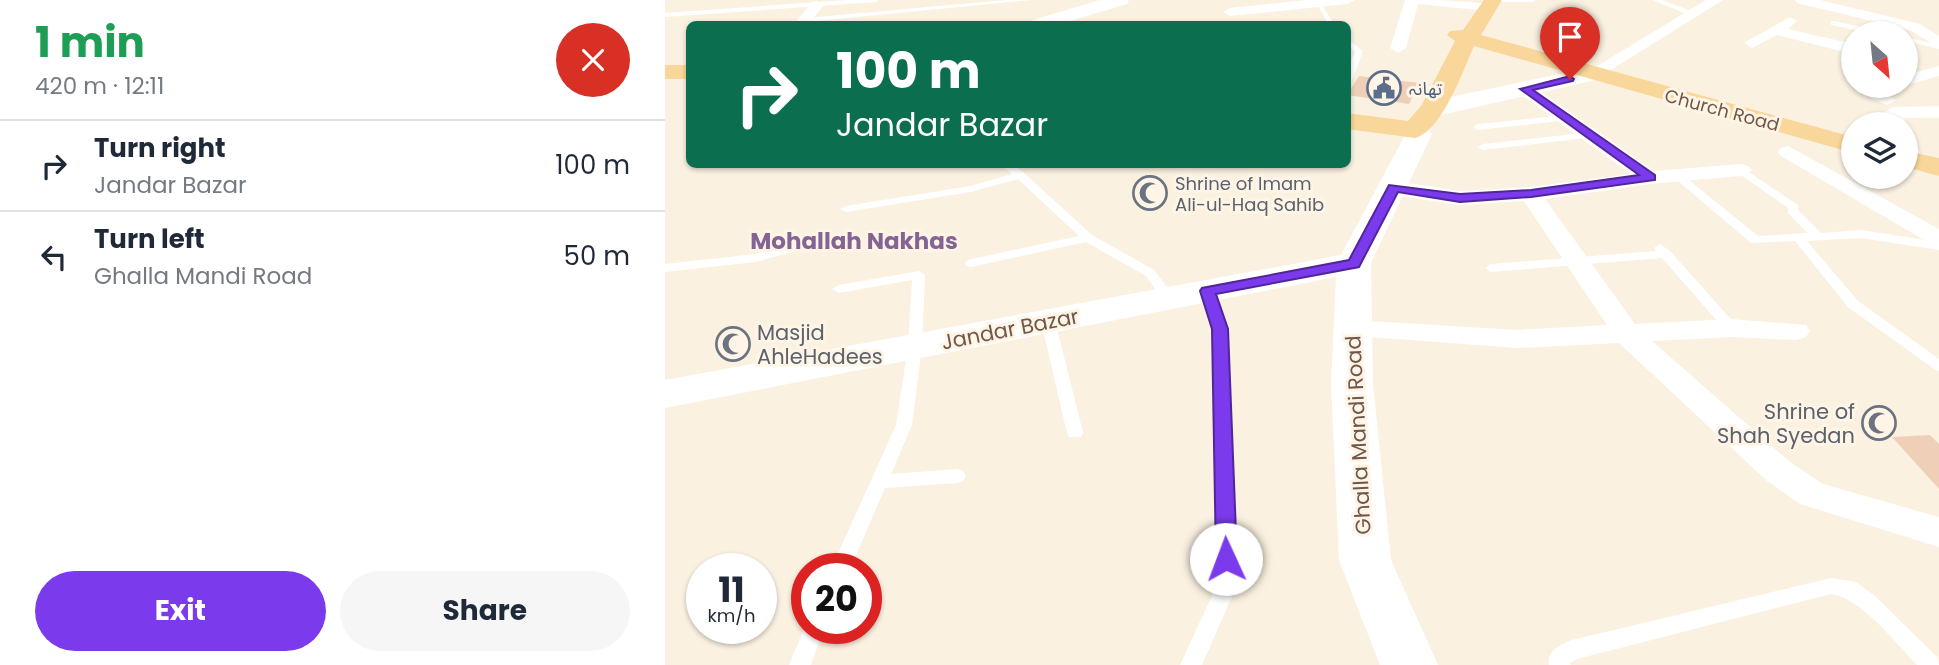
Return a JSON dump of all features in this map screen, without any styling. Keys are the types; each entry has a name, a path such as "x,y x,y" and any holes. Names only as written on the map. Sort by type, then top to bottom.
{"main road":[{"path":"1050,21 1120,0"},
{"path":"1358,122 1394,121 1414,114 1485,2"},
{"path":"1358,122 1423,119 1463,36"},
{"name":"Church Road","path":"1463,36 1841,142"},
{"path":"665,66 686,66"},
{"path":"665,72 686,72"},
{"name":"Church Road","path":"1423,119 1525,89 1592,74 1647,82 1841,134"},
{"name":"Ghalla Mandi Road","path":"1409,665 1365,560 1352,384 1354,264 1394,188 1419,134 1423,119"},
{"path":"1918,154 1939,159"},
{"path":"1918,156 1939,167"},
{"name":"Jandar Bazar","path":"665,394 1354,264"}],"street":[{"path":"1216,0 1240,21"},
{"path":"1230,12 1348,0"},
{"path":"1398,48 1412,0"},
{"path":"1417,0 1485,2"},
{"path":"1592,74 1716,0"},
{"path":"1802,0 1915,27 1939,45"},
{"path":"1752,43 1820,4"},
{"path":"805,21 817,5"},
{"path":"1775,30 1841,46"},
{"path":"1918,65 1939,70"},
{"path":"1918,76 1939,70"},
{"path":"1525,89 1650,178"},
{"path":"1884,98 1888,100"},
{"path":"1918,113 1939,113"},
{"path":"1788,152 1939,239"},
{"path":"1394,188 1460,198 1531,194 1650,178 1741,170"},
{"path":"1531,194 1628,335 1778,471 1812,494 1939,532"},
{"path":"1353,329 1517,340 1731,328 1796,331"}],"lane":[{"path":"665,15 876,0"},
{"path":"814,21 1029,0"},
{"path":"1485,2 1533,0"},
{"path":"1655,0 1695,14"},
{"path":"1318,3 1329,21"},
{"path":"1834,23 1841,24"},
{"path":"1918,41 1939,45"},
{"path":"1351,44 1359,51 1352,60"},
{"path":"1478,127 1566,118"},
{"path":"1483,147 1591,135"},
{"path":"1010,168 1088,238 1150,273 1169,299"},
{"path":"1741,170 1794,207 1792,211 1818,236"},
{"path":"846,209 971,189 1020,175"},
{"path":"1677,175 1755,240 1861,234 1939,246"},
{"path":"1798,237 1853,304 1939,366"},
{"path":"971,263 1088,238"},
{"path":"665,268 755,258 823,240"},
{"path":"1491,268 1662,250 1731,328"},
{"path":"839,289 919,275 915,346 904,425 847,553"},
{"path":"1191,665 1227,585 1220,329 1207,291"},
{"path":"1048,321 1075,433"},
{"path":"878,482 957,476"},
{"path":"1560,665 1559,658 1572,650 1831,586 1849,588 1868,602 1931,665"},
{"path":"800,665 808,644"}],"building":[{"name":"تھانہ","path":"1359,76 1420,83 1409,104 1351,96 1351,89"},
{"path":"1930,435 1939,444 1939,489 1892,437"}],"place":[{"name":"تھانہ","path":"1384,88"},
{"name":"Shrine of Imam Ali-ul-Haq Sahib","path":"1150,193"},
{"name":"Masjid AhleHadees","path":"733,344"},
{"name":"Shrine of Shah Syedan","path":"1879,423"}],"district":[{"name":"Mohallah Nakhas","path":"854,241"}],"route":[{"path":"1226,559 1220,329 1207,291 1354,264 1394,188 1460,198 1531,194 1650,178 1525,89 1570,79"}]}
